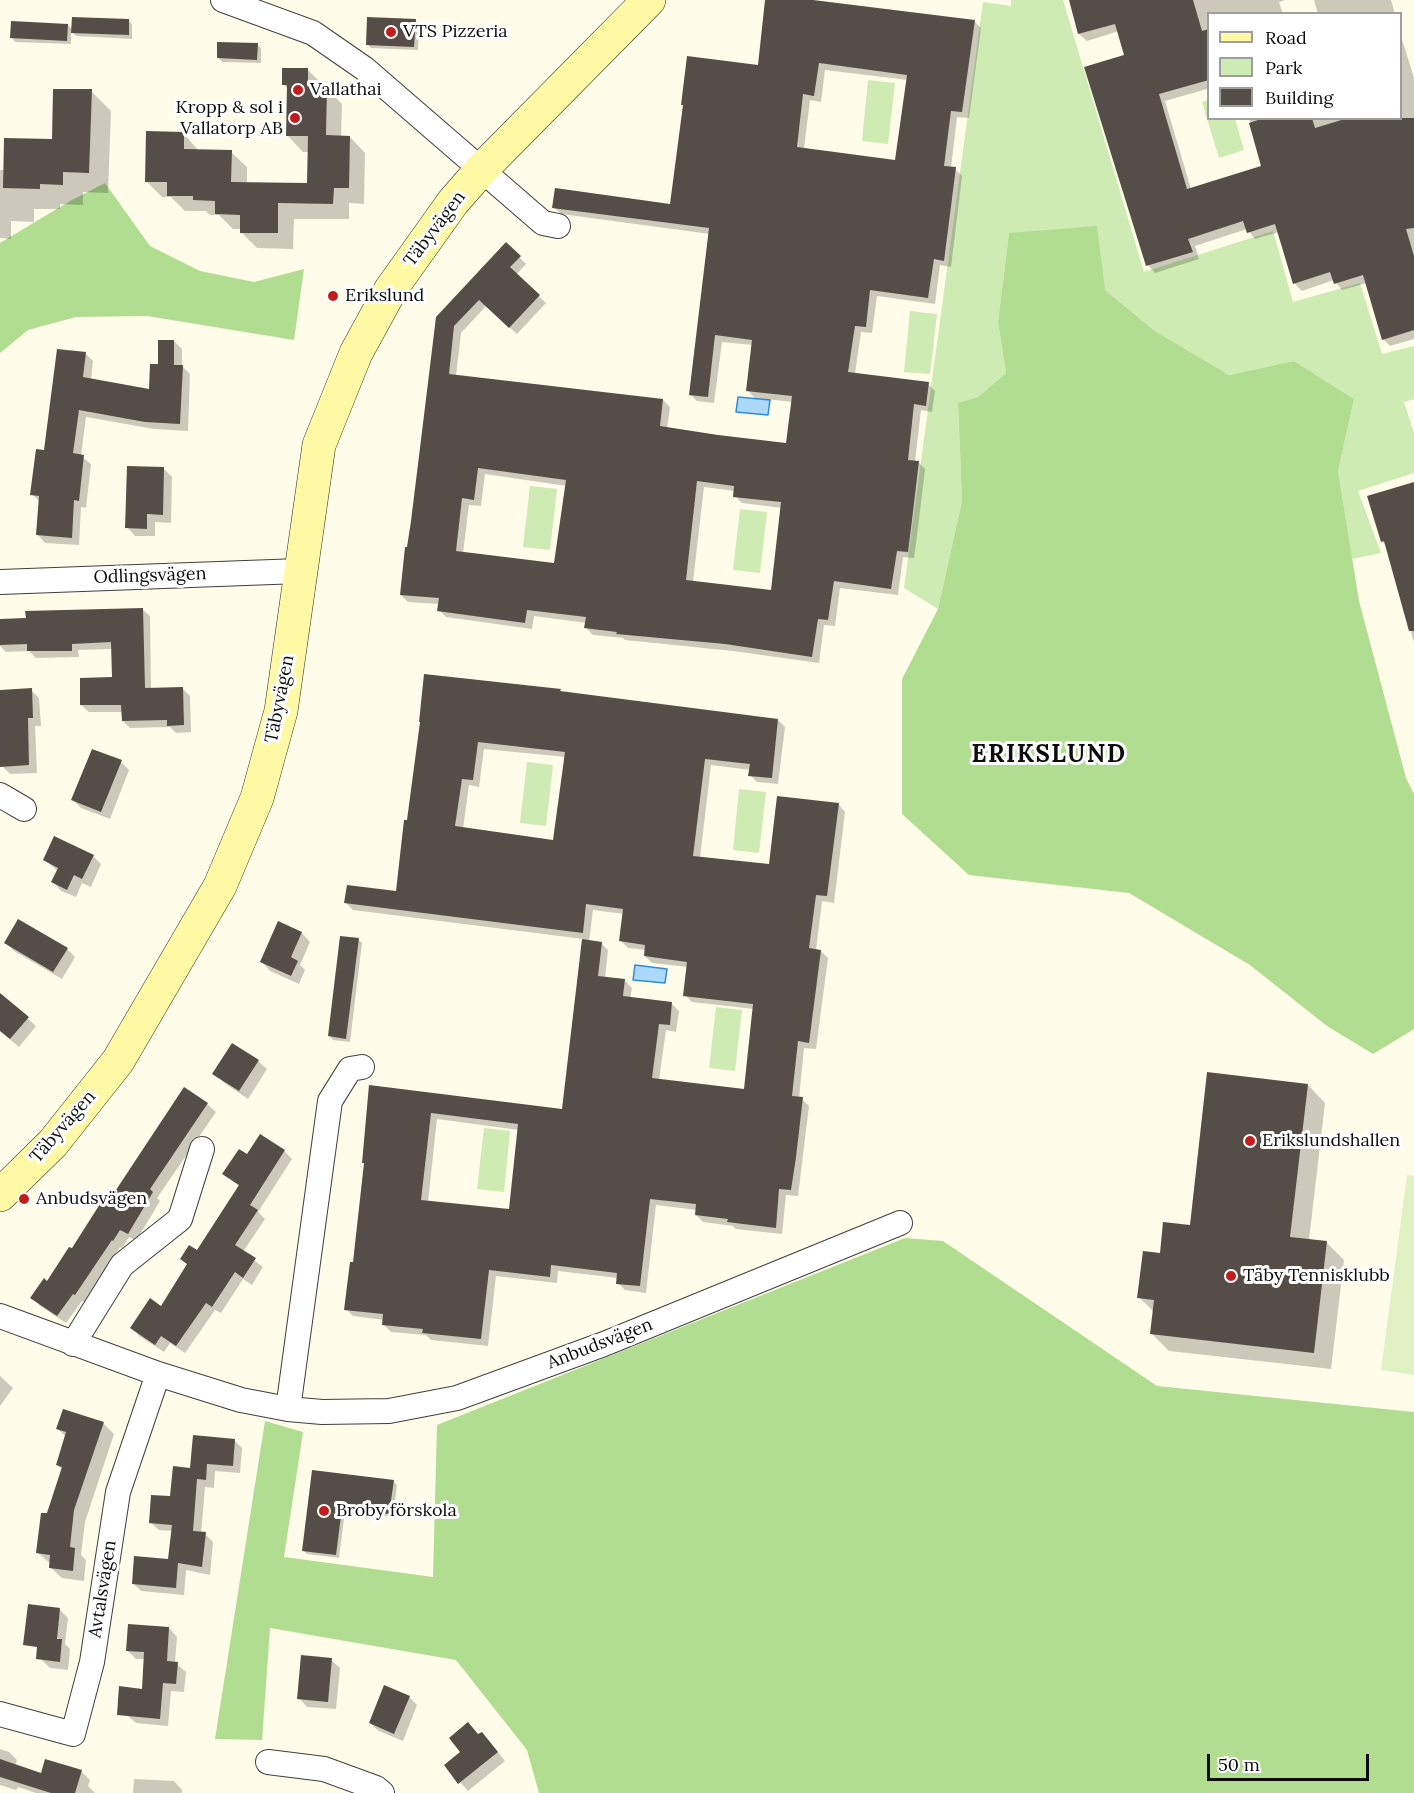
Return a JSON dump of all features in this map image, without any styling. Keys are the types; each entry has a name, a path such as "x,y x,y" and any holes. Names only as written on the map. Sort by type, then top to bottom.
{"main road":[{"name":"Täbyvägen","path":"0,1196 52,1143 118,1061 220,886 256,798 281,711 319,445 356,353 391,289 453,202 481,170 649,0"}],"street":[{"path":"223,0 313,33 365,69 543,223 558,225"},
{"name":"Odlingsvägen","path":"0,582 300,571"},
{"path":"0,795 24,809"},
{"path":"288,1409 330,1101 350,1069 362,1067"},
{"path":"74,1344 123,1265 180,1219 202,1149"},
{"name":"Anbudsvägen","path":"0,1316 158,1374 242,1400 288,1409 322,1412 388,1411 457,1398 604,1344 900,1223"},
{"name":"Avtalsvägen","path":"0,1714 73,1734 92,1662 118,1492 158,1374"},
{"path":"268,1762 324,1769 376,1788 382,1793"}],"green space":[{"path":"1011,0 1063,0 1144,272 1273,231 1293,302 1360,283 1382,354 1414,346 1414,399 1404,402 1414,433 1414,473 1358,491 1381,553 1352,559 1338,471 1354,399 1294,361 1229,375 1155,331 1105,290 1009,233 998,322 1006,373 978,397 958,404 962,501 938,609 904,588 983,2 1011,6"},
{"path":"868,80 895,83 888,144 862,141"},
{"path":"1207,100 1207,118 1202,102"},
{"path":"1207,120 1235,120 1244,150 1219,158"},
{"path":"105,183 150,246 200,271 254,282 304,269 294,340 147,316 76,317 28,330 0,353 0,243"},
{"path":"1097,226 1105,290 1155,331 1229,375 1294,361 1354,399 1338,471 1359,601 1406,778 1414,794 1414,1029 1373,1054 1327,1026 1250,965 1129,893 969,875 902,814 902,679 938,609 962,501 958,403 978,397 1006,373 998,322 1009,233"},
{"path":"910,311 937,314 930,374 904,372"},
{"path":"530,486 557,489 550,550 523,547"},
{"path":"740,509 767,512 760,573 733,570"},
{"path":"527,762 553,765 546,826 520,823"},
{"path":"739,789 766,792 759,853 733,850"},
{"path":"716,1007 742,1010 735,1071 709,1068"},
{"path":"484,1128 510,1131 504,1192 477,1189"},
{"path":"1407,1175 1414,1176 1414,1375 1381,1370"},
{"path":"905,1238 943,1241 1157,1386 1414,1412 1414,1793 539,1793 527,1750 456,1660 270,1628 262,1740 215,1739 265,1421 303,1432 284,1557 433,1577 437,1425"}],"water":[{"path":"738,397 770,400 768,415 736,412"},
{"path":"635,965 667,969 665,983 633,980"}],"building":[{"path":"765,0 813,0 975,20 962,112 951,111 944,166 956,167 944,261 934,259 928,298 870,290 866,327 855,326 848,372 929,382 926,406 914,404 908,460 919,461 912,520 908,552 897,551 891,589 834,581 828,620 818,619 812,657 725,644 616,634 617,632 584,628 586,617 527,610 525,623 437,611 439,598 400,595 436,317 506,242 521,256 510,267 540,295 509,328 479,300 454,326 449,374 663,399 660,426 786,443 792,396 746,391 752,340 715,335 708,397 689,395 709,228 552,208 555,188 670,204 687,56 758,65","holes":["819,63 907,75 895,160 797,147 803,94 814,96","478,468 566,480 554,563 456,551 462,498 474,500","697,481 734,486 733,497 781,502 771,590 686,580"]},
{"path":"1069,0 1193,0 1202,31 1207,30 1207,81 1159,94 1187,189 1261,166 1249,123 1258,120 1313,120 1315,128 1341,120 1414,118 1414,228 1406,229 1414,256 1414,330 1382,340 1363,275 1334,284 1330,272 1293,284 1275,224 1247,233 1243,221 1188,239 1193,252 1146,266 1084,67 1124,55 1115,24 1078,34"},
{"path":"72,17 129,19 129,35 71,33"},
{"name":"VTS Pizzeria","path":"367,17 416,19 414,47 366,45"},
{"path":"11,21 68,24 67,41 10,38"},
{"path":"217,42 258,43 257,60 217,58"},
{"path":"282,68 308,68 308,86 327,87 326,135 350,136 349,188 334,188 333,204 278,203 278,233 240,233 240,215 215,214 215,201 193,200 193,196 167,196 167,182 145,182 146,131 184,132 184,149 232,150 231,182 307,183 308,136 286,136 287,85 282,85"},
{"path":"53,89 92,89 89,173 63,172 63,185 40,184 40,189 3,188 4,138 52,139"},
{"path":"158,340 174,340 174,365 183,365 180,424 145,422 79,410 73,453 84,455 79,501 74,500 72,538 36,535 39,496 30,495 36,449 44,450 57,349 86,352 83,377 149,389 150,364 158,364"},
{"path":"127,466 164,467 163,515 147,514 147,529 125,528"},
{"path":"1414,482 1414,631 1409,631 1384,541 1381,542 1367,496"},
{"path":"143,608 145,688 183,687 184,725 167,726 167,720 122,721 121,705 80,705 80,678 112,677 111,642 72,644 72,651 27,651 27,644 0,645 0,619 26,618 25,611"},
{"path":"424,674 561,689 560,691 778,719 772,778 748,776 750,764 705,759 693,856 769,864 777,796 839,803 827,896 816,895 809,948 821,950 809,1043 798,1041 792,1096 803,1097 796,1157 791,1190 779,1189 776,1228 727,1222 728,1219 695,1215 696,1204 650,1199 640,1286 616,1284 617,1273 551,1265 550,1277 489,1270 481,1339 422,1333 423,1329 382,1325 383,1314 344,1310 350,1262 353,1262 364,1163 362,1163 369,1085 562,1109 582,939 602,942 598,976 625,979 623,996 672,1002 670,1025 659,1024 652,1078 744,1089 753,1004 683,996 687,962 644,956 645,945 619,941 623,909 586,904 583,933 344,903 347,885 396,891","holes":["478,742 565,752 553,840 455,826 462,779 473,780","431,1113 518,1124 509,1209 421,1200"]},
{"path":"32,688 33,718 28,718 29,765 0,767 0,690"},
{"path":"92,749 122,760 101,812 71,800"},
{"path":"54,836 94,855 82,879 74,875 67,890 51,882 58,868 43,860"},
{"path":"18,919 68,948 53,972 4,943"},
{"path":"278,921 302,932 291,957 298,961 291,976 260,962"},
{"path":"340,936 359,938 346,1039 328,1036"},
{"path":"0,993 29,1017 10,1039 0,1031"},
{"path":"232,1043 259,1060 239,1091 212,1074"},
{"path":"1207,1072 1308,1084 1290,1237 1327,1241 1314,1353 1150,1334 1154,1300 1137,1298 1143,1251 1160,1253 1163,1222 1190,1225"},
{"path":"184,1087 208,1103 150,1189 153,1192 128,1234 120,1230 75,1295 73,1294 57,1316 30,1298 44,1278 47,1281 69,1247 72,1248 107,1193 112,1196"},
{"path":"260,1134 285,1150 250,1205 258,1210 235,1245 256,1258 243,1278 235,1272 212,1307 206,1303 176,1346 161,1336 155,1345 130,1328 150,1298 161,1306 187,1264 180,1259 189,1245 197,1250 239,1185 222,1174 239,1149 247,1154"},
{"path":"63,1409 104,1422 74,1510 70,1547 75,1548 73,1571 49,1568 50,1555 36,1553 41,1513 47,1513 62,1467 56,1465 66,1432 56,1429"},
{"path":"193,1435 235,1439 233,1466 207,1464 206,1480 197,1479 193,1531 206,1532 202,1567 178,1563 176,1588 132,1584 134,1556 168,1559 172,1525 149,1523 151,1495 170,1496 173,1466 190,1468"},
{"name":"Broby förskola","path":"312,1470 394,1480 389,1514 342,1508 336,1555 302,1551"},
{"path":"28,1604 60,1608 57,1639 62,1639 60,1662 36,1659 37,1647 23,1645"},
{"path":"128,1624 169,1627 167,1661 178,1662 176,1684 163,1683 160,1719 117,1715 119,1686 142,1689 144,1652 126,1651"},
{"path":"301,1655 332,1658 328,1702 297,1699"},
{"path":"384,1685 410,1696 394,1734 369,1723"},
{"path":"468,1722 478,1734 482,1732 498,1752 458,1784 444,1765 460,1752 449,1738"},
{"path":"0,1759 41,1773 45,1759 82,1770 75,1793 51,1793 0,1777"}],"place":[{"name":"VTS Pizzeria","path":"391,32"},
{"name":"Vallathai","path":"298,90"},
{"name":"Kropp & sol i Vallatorp AB","path":"295,118"},
{"name":"Erikslund","path":"333,296"},
{"name":"Erikslundshallen","path":"1250,1141"},
{"name":"Anbudsvägen","path":"24,1199"},
{"name":"Täby Tennisklubb","path":"1231,1276"},
{"name":"Broby förskola","path":"324,1511"}],"district":[{"name":"ERIKSLUND","path":"1049,755"}]}
